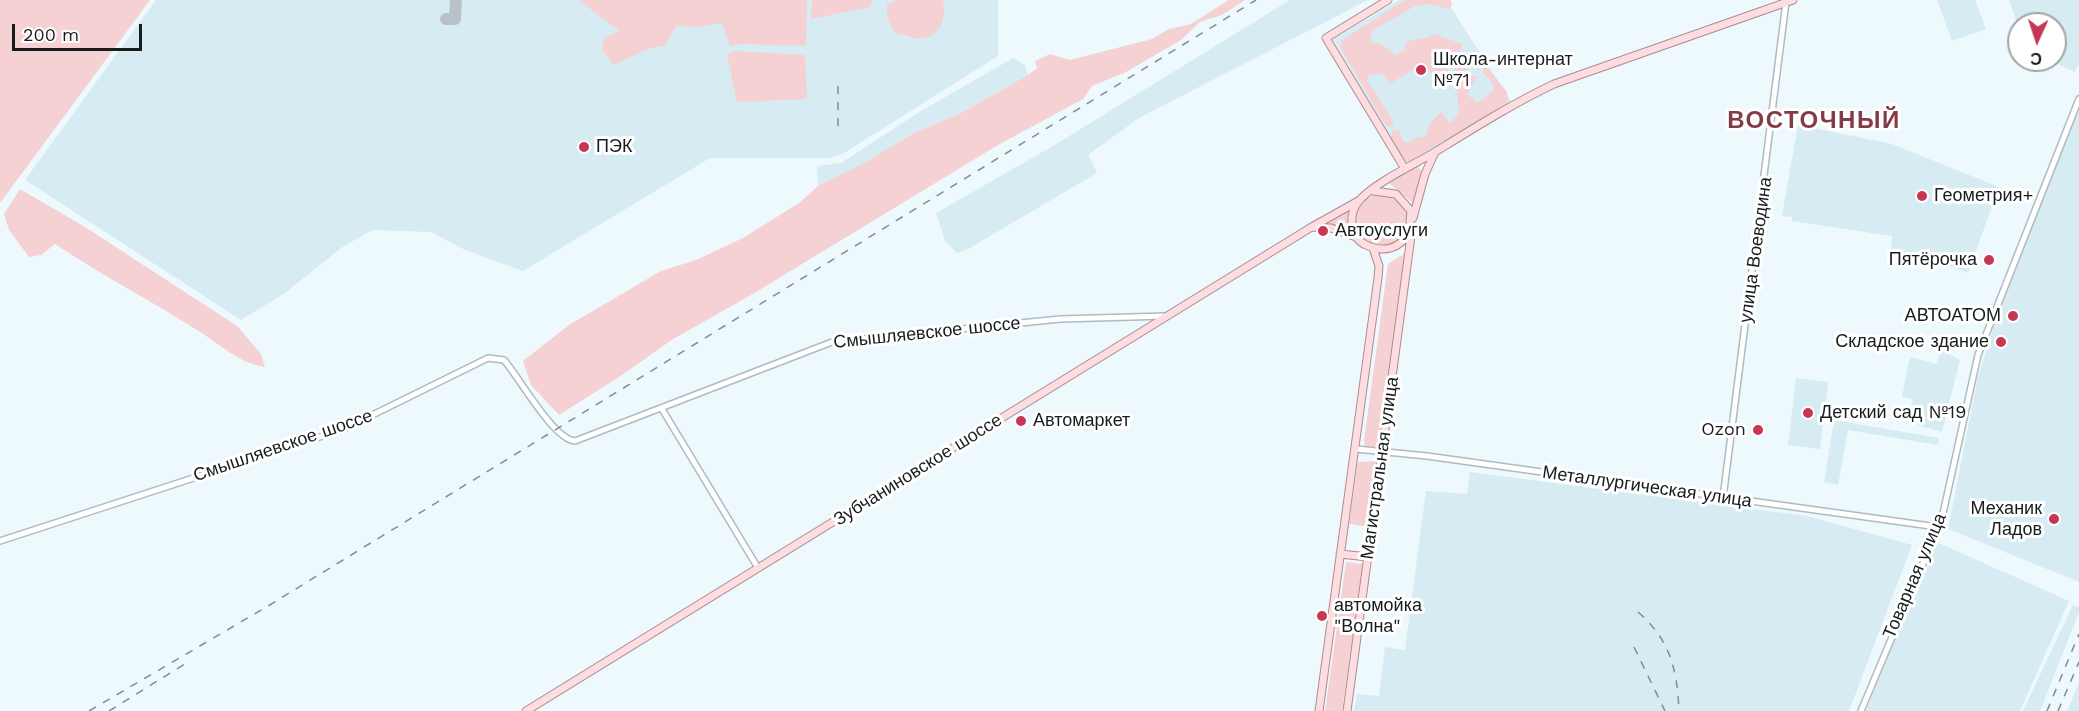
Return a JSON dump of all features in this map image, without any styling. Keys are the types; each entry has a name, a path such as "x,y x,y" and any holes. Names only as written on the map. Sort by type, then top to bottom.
{"main road":[{"path":"1388,0 1326,38 1405,169"},
{"path":"1357,237 1353,230 1352,214 1360,200 1405,169 1516,102 1565,79 1790,1"},
{"path":"1310,228 1331,228 1357,237 1373,248 1388,249 1400,244 1412,226 1423,181 1435,152"},
{"path":"1373,191 1389,191 1402,198 1411,211 1412,226"},
{"name":"Зубчаниновское шоссе","path":"526,711 1310,228 1360,200"},
{"name":"Магистральная улица","path":"1347,711 1410,255 1412,226"},
{"name":"Магистральная улица","path":"1319,711 1378,278 1379,266 1373,248"},
{"path":"1340,554 1368,557"}],"street":[{"name":"улица Воеводина","path":"1723,498 1790,1"},
{"name":"Товарная улица","path":"1861,711 1938,527 1978,355 2079,99"},
{"name":"Смышляевское шоссе","path":"0,541 344,429 488,358 504,360 544,416 571,441 581,440 832,342 1060,319 1168,316"},
{"path":"662,409 759,568"},
{"name":"Металлургическая улица","path":"1356,449 1383,450 1938,527"}],"shaded area":[{"path":"0,0 150,0 0,203"},
{"path":"156,0 998,0 998,56 844,153 830,158 710,158 523,271 465,250 431,232 372,230 341,248 285,293 241,320 25,180"},
{"path":"578,0 807,0 806,46 742,44 730,46 722,23 698,27 676,26 665,45 645,50 614,65 602,50 604,38 620,31"},
{"path":"812,0 872,0 870,7 811,19"},
{"path":"898,0 943,0 944,12 939,29 930,36 921,38 895,33 887,18 887,4"},
{"path":"1229,0 1245,0 1222,15 1200,22 1181,40 1126,72 1092,86 1083,99 998,145 751,295 673,339 559,415 531,385 523,361 569,325 661,271 696,260 743,238 799,203 818,186 866,162 912,134 961,113 1028,75 1037,68 1035,61 1050,54 1070,60 1152,39 1169,29 1191,24"},
{"path":"1290,0 1368,0 1139,118 1088,155 1097,173 968,249 957,253 945,241 936,213 1053,146"},
{"name":"Школа-интернат №71","path":"1399,0 1446,0 1511,101 1407,166 1333,39"},
{"path":"1405,0 1450,0 1452,3 1450,9 1428,4 1415,6 1373,30 1370,38 1372,43 1381,44 1395,55 1405,50 1406,42 1434,34 1462,44 1461,50 1456,52 1468,70 1464,76 1477,76 1467,94 1477,103 1494,91 1492,82 1483,73 1483,69 1487,67 1507,92 1508,102 1410,161 1404,161 1391,137 1393,130 1399,130 1403,141 1408,143 1418,137 1425,138 1429,125 1441,112 1450,123 1459,114 1457,90 1463,77 1459,76 1451,62 1447,63 1448,78 1438,72 1430,73 1420,62 1416,68 1391,83 1382,74 1369,75 1367,80 1394,123 1390,127 1385,124 1340,47 1342,40"},
{"path":"1937,0 1975,0 1986,29 1952,41"},
{"path":"2009,0 2079,0 2079,62 2075,72 2067,68 2067,12 2013,12"},
{"path":"734,51 805,55 807,99 737,102 727,54"},
{"path":"1013,58 1025,65 1028,75 961,113 912,134 866,163 818,186 817,166 841,163 921,111"},
{"path":"2079,110 2079,582 1948,529 1978,377 2006,289"},
{"path":"1798,125 1892,144 1999,187 1968,273 1934,261 1891,255 1892,236 1792,221 1792,217 1782,216"},
{"path":"1417,166 1422,171 1413,203 1389,183"},
{"path":"20,189 85,227 237,326 261,354 265,367 246,362 55,244 41,255 29,257 9,230 4,214"},
{"path":"1382,194 1392,196 1400,202 1406,210 1408,220 1406,230 1400,238 1392,244 1382,246 1372,244 1364,238 1358,230 1356,220 1358,210 1364,202 1372,196"},
{"path":"1349,208 1347,229 1327,224 1328,221"},
{"path":"1405,253 1380,442 1374,448 1365,447 1388,264"},
{"path":"1941,350 1960,360 1942,432 1907,422 1913,399 1902,397 1910,357 1937,364"},
{"name":"Детский сад №19","path":"1796,378 1828,382 1820,449 1788,445"},
{"path":"1834,420 1939,438 1938,445 1848,430 1838,485 1824,482"},
{"path":"1378,461 1369,527 1349,524 1358,462"},
{"path":"1470,472 1807,516 1912,545 1849,711 1354,711 1357,694 1379,696 1385,647 1405,650 1426,491 1467,494"},
{"path":"1934,541 2069,601 2020,711 1866,711"},
{"path":"1346,562 1363,564 1342,711 1325,711"},
{"path":"2073,605 2079,607 2079,612 2040,711 2023,711"},
{"path":"2079,683 2079,711 2067,711"}],"taxiway":[{"path":"446,19 455,19 456,0"}],"railway":[{"path":"89,711 268,606 1256,0"},
{"path":"838,86 838,127"},
{"path":"1638,612 1658,633 1670,656 1674,668 1679,711"},
{"path":"2047,711 2079,634"},
{"path":"1634,647 1665,711"},
{"path":"109,711 188,662"},
{"path":"2058,711 2079,662"}],"place":[{"name":"Школа-интернат №71","path":"1421,70"},
{"name":"ПЭК","path":"584,147"},
{"name":"Геометрия+","path":"1922,196"},
{"name":"Автоуслуги","path":"1323,231"},
{"name":"Пятёрочка","path":"1989,260"},
{"name":"АВТОАТОМ","path":"2013,316"},
{"name":"Складское здание","path":"2001,342"},
{"name":"Детский сад №19","path":"1808,413"},
{"name":"Автомаркет","path":"1021,421"},
{"name":"Ozon","path":"1758,430"},
{"name":"Механик Ладов","path":"2054,519"},
{"name":"автомойка \"Волна\"","path":"1322,616"}],"district":[{"name":"ВОСТОЧНЫЙ","path":"1814,121"}]}
